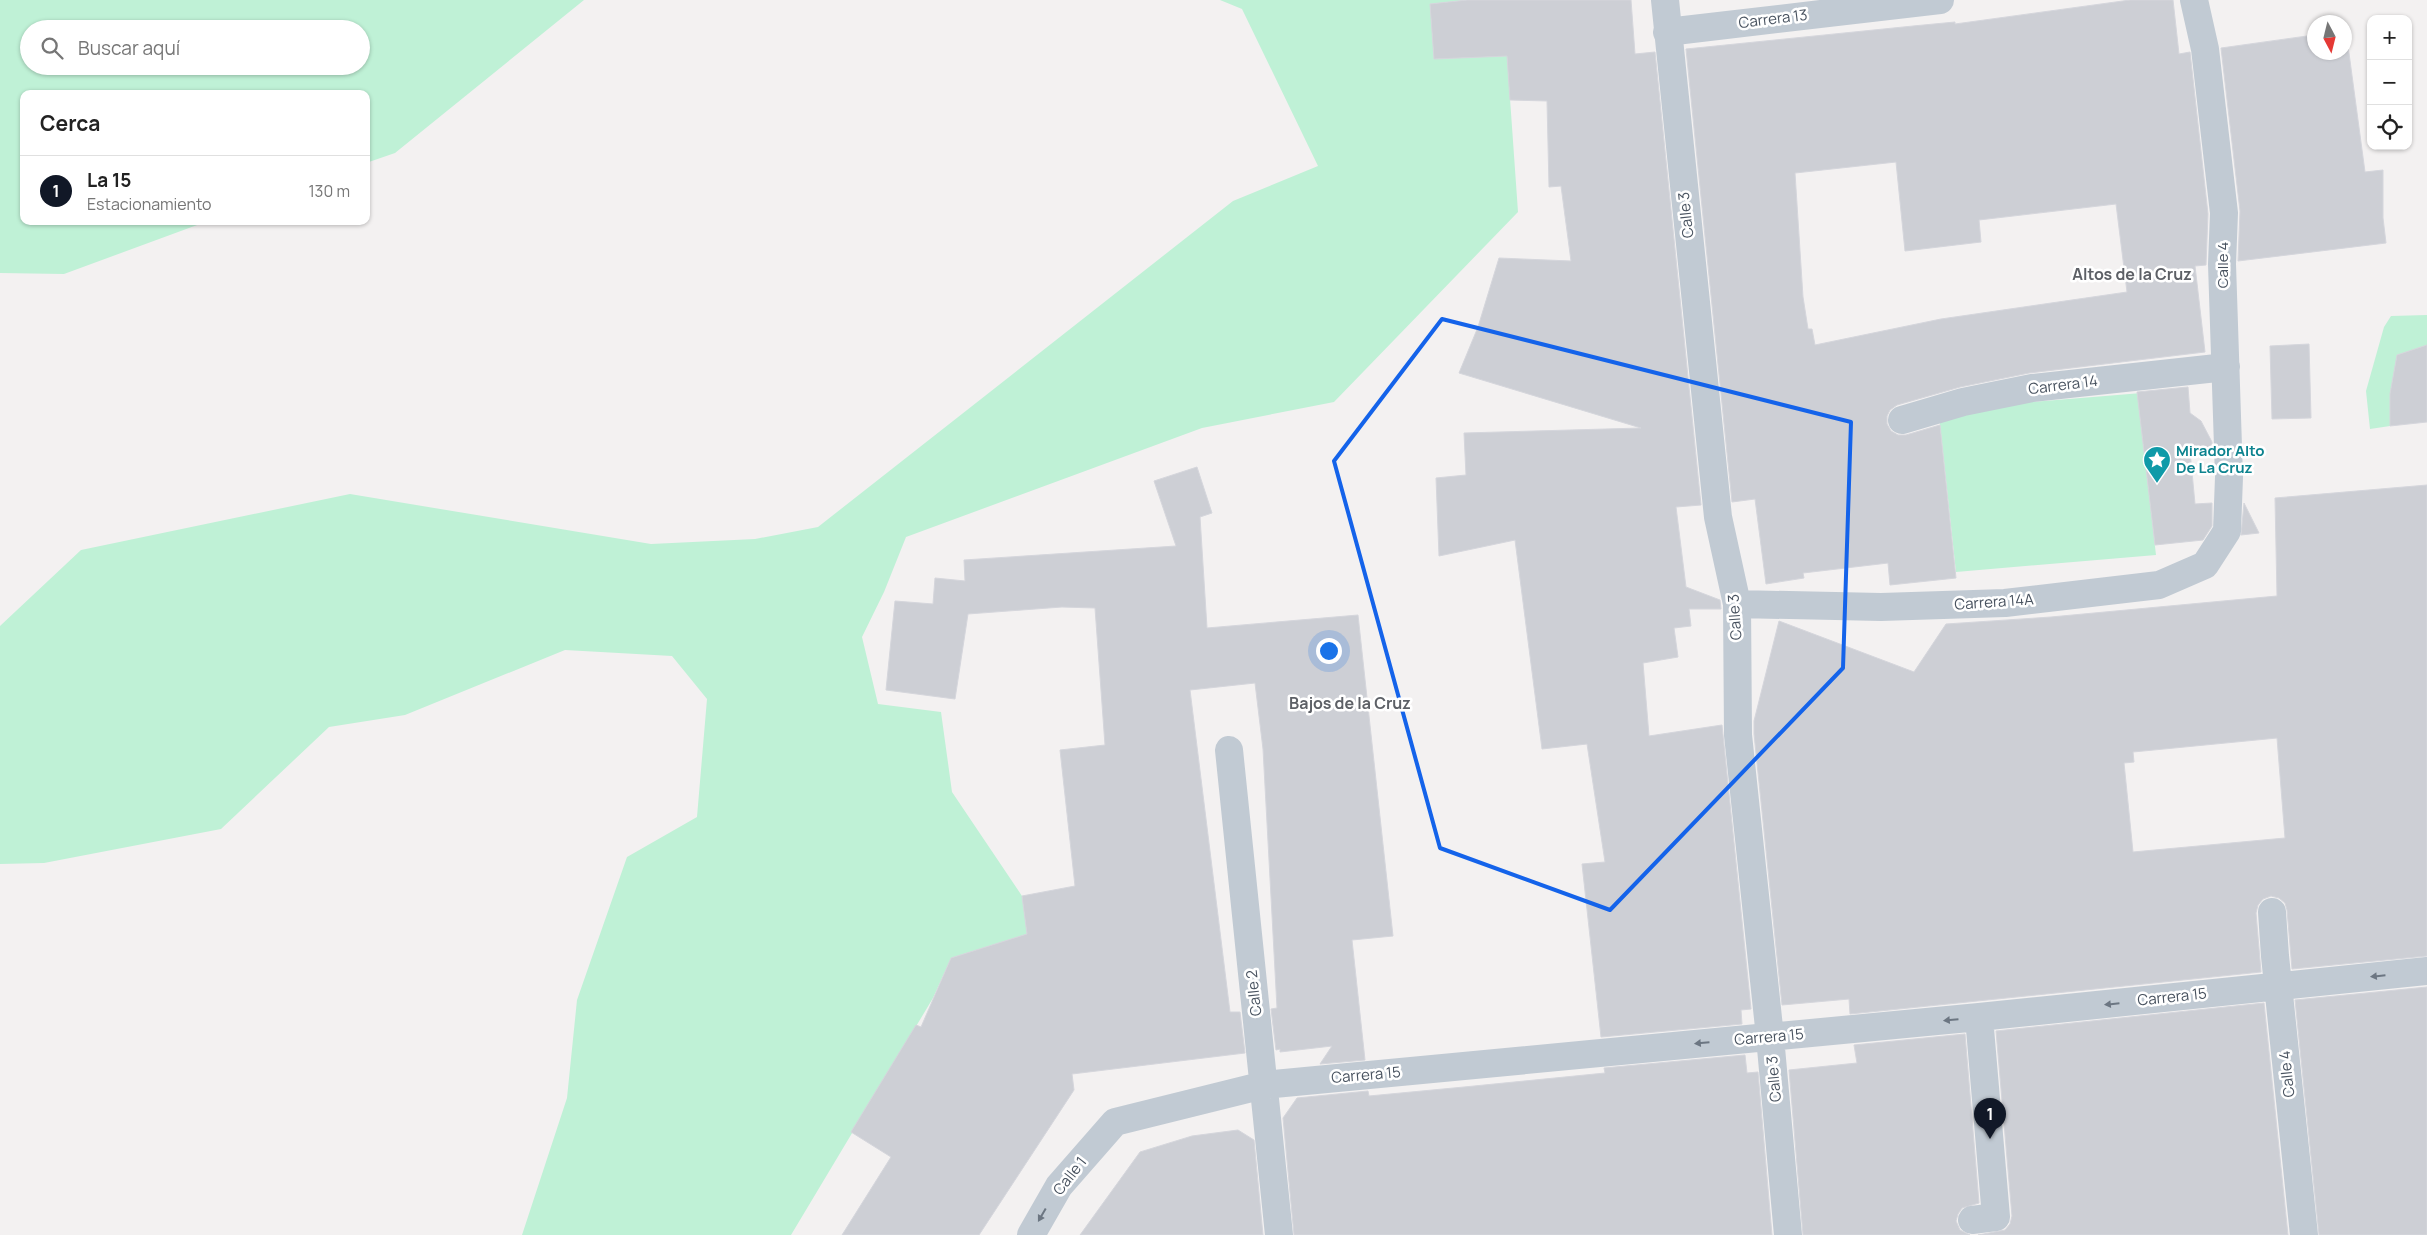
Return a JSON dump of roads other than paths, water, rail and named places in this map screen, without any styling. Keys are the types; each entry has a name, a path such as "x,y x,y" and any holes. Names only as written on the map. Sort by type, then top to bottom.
{"street":[{"name":"Calle 3","path":"1665,0 1718,517 1737,604 1738,735 1770,1037 1788,1235"},
{"name":"Carrera 13","path":"1667,32 1940,0"},
{"name":"Calle 4","path":"2194,0 2205,49 2224,213 2222,264 2229,478 2227,531"},
{"name":"Carrera 14","path":"1902,420 1964,402 2032,388 2226,367"},
{"name":"Carrera 14A","path":"1737,604 1881,607 2005,603 2159,585 2205,565 2227,531"},
{"name":"Calle 2","path":"1230,750 1280,1235"},
{"name":"Calle 4","path":"2272,912 2304,1235"},
{"name":"Carrera 15","path":"1115,1122 1264,1085 1979,1018 2427,971"},
{"path":"1972,1220 1996,1217 1979,1018"},
{"name":"Calle 1","path":"1031,1235 1059,1186 1115,1122"}],"place":[{"name":"Mirador Alto De La Cruz","path":"2157,484"},
{"name":"La 15","path":"1990,1139"}],"district":[{"name":"Altos de la Cruz","path":"2132,274"},
{"name":"Bajos de la Cruz","path":"1350,703"}]}
